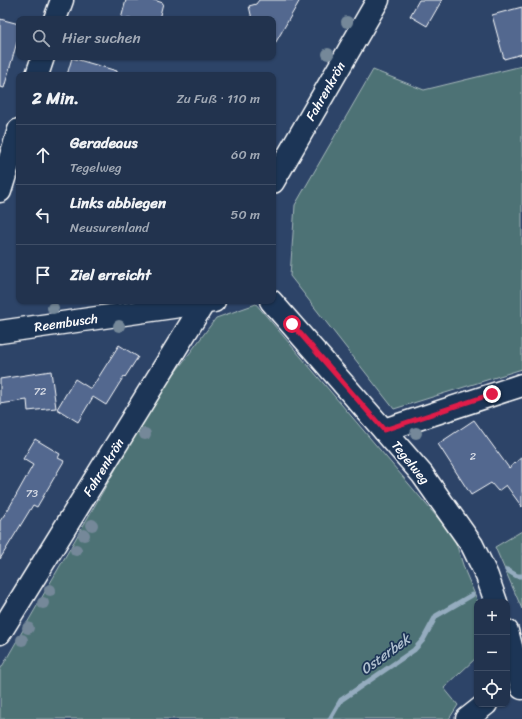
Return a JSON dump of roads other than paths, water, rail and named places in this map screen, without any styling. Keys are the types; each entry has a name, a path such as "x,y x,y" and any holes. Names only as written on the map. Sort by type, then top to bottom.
{"street":[{"path":"56,16 62,0"},
{"name":"Fahrenkrön","path":"276,177 378,0"},
{"path":"38,72 42,60"},
{"path":"0,191 16,140"},
{"name":"Reembusch","path":"0,332 194,304"},
{"name":"Fahrenkrön","path":"0,633 207,304"},
{"name":"Tegelweg","path":"275,304 422,474 472,545 487,576 495,599"},
{"path":"384,430 522,385"},
{"path":"508,635 517,688"},
{"path":"467,719 482,707"}],"waterway":[{"name":"Osterbek","path":"507,570 517,576 522,576"},
{"name":"Osterbek","path":"330,719 341,700 414,650 423,640 436,616 472,595"}]}
